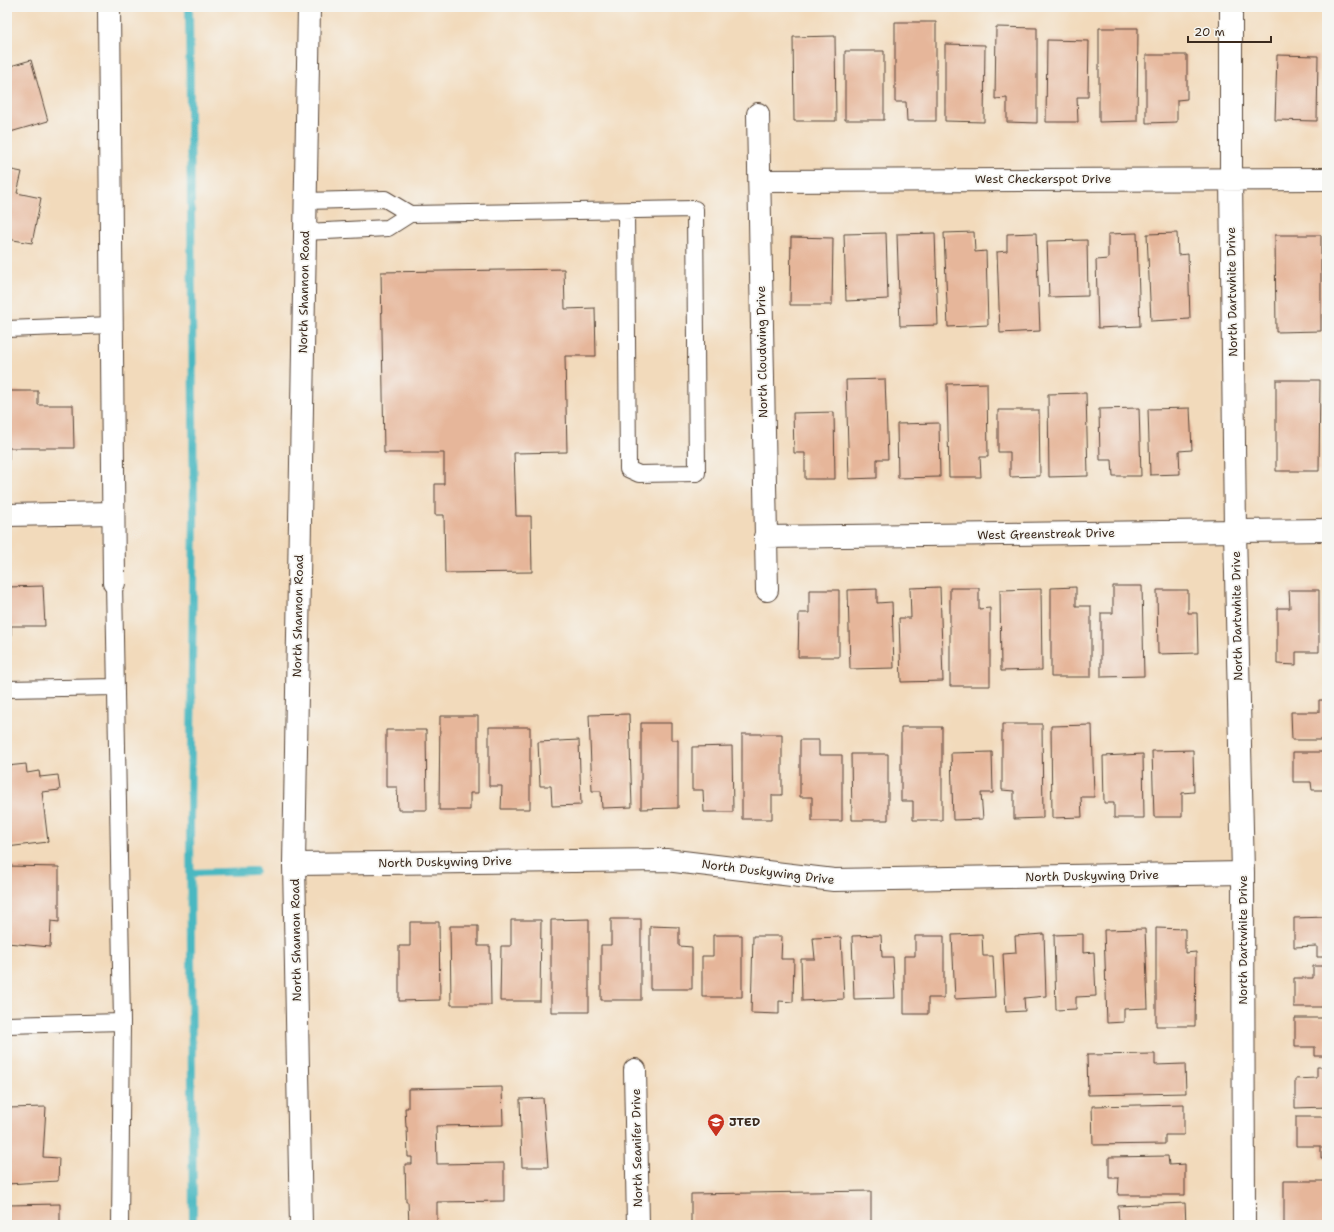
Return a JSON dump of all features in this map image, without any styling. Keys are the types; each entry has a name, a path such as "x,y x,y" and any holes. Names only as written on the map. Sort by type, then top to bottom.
{"street":[{"path":"109,7 114,582"},
{"name":"North Shannon Road","path":"301,1225 294,864 309,7"},
{"name":"North Dartwhite Drive","path":"1231,7 1231,178 1235,531 1243,873 1244,1225"},
{"name":"North Cloudwing Drive","path":"758,114 767,590"},
{"name":"West Checkerspot Drive","path":"760,181 1231,178 1327,179"},
{"path":"7,515 113,513"},
{"name":"West Greenstreak Drive","path":"765,537 1327,530"},
{"name":"North Duskywing Drive","path":"294,864 666,860 834,880 1243,873"},
{"name":"North Seanifer Drive","path":"635,1070 638,1225"}],"lane":[{"path":"305,201 385,199 410,214"},
{"path":"305,232 388,228 410,214 695,209 697,473 639,474 628,468 626,211"},
{"path":"7,329 112,325"},
{"path":"114,582 122,1022 120,1225"},
{"path":"7,689 116,687"},
{"path":"7,1025 122,1022"}],"building":[{"path":"895,22 936,22 936,121 907,121 906,102 895,102"},
{"path":"996,27 1037,28 1037,123 1007,122 1007,98 995,99"},
{"path":"1099,28 1138,28 1137,121 1099,122"},
{"path":"835,36 836,121 794,121 793,37"},
{"path":"1047,40 1089,41 1088,97 1077,97 1078,122 1046,122"},
{"path":"945,44 985,45 984,122 945,121"},
{"path":"845,51 884,51 884,120 845,120"},
{"path":"1325,54 1327,54 1327,117 1325,117"},
{"path":"1146,55 1187,55 1187,99 1177,100 1177,122 1146,123"},
{"path":"1277,55 1318,56 1317,121 1275,120"},
{"path":"31,60 48,121 7,133 7,67"},
{"path":"7,169 22,172 17,193 41,198 32,243 7,239"},
{"path":"974,232 975,252 986,251 988,325 948,327 944,233"},
{"path":"886,233 888,299 846,301 844,234"},
{"path":"935,233 938,325 900,326 897,234"},
{"path":"1036,233 1040,331 1000,333 997,252 1007,251 1007,234"},
{"path":"1137,233 1140,326 1098,328 1096,260 1108,259 1108,234"},
{"path":"1177,233 1178,255 1188,254 1190,319 1151,321 1147,234"},
{"path":"1275,235 1321,235 1321,331 1276,332"},
{"path":"791,237 833,238 832,305 790,305"},
{"path":"1087,240 1088,296 1049,297 1047,241"},
{"path":"564,269 565,309 595,308 596,356 565,356 567,452 514,453 516,516 531,516 532,572 445,573 444,515 435,515 435,484 444,484 444,453 384,453 381,272"},
{"path":"885,379 888,459 877,459 877,478 849,479 846,380"},
{"path":"1276,380 1320,380 1319,471 1276,471"},
{"path":"987,383 988,457 980,457 981,477 949,477 947,384"},
{"path":"7,391 38,391 38,405 73,405 74,448 9,448 9,460 7,460"},
{"path":"1086,393 1088,476 1049,477 1048,394"},
{"path":"1139,408 1141,476 1113,476 1112,460 1100,460 1099,409"},
{"path":"1190,408 1192,450 1179,451 1180,474 1150,475 1148,409"},
{"path":"998,410 1039,410 1040,476 1010,477 1010,452 998,452"},
{"path":"834,412 835,479 805,479 805,453 794,453 793,413"},
{"path":"939,423 940,477 898,478 897,424"},
{"path":"43,586 45,626 11,626 11,647 7,646 7,587"},
{"path":"1113,586 1142,586 1144,676 1101,677 1101,613 1113,613"},
{"path":"940,587 943,681 901,682 899,618 911,618 910,588"},
{"path":"1076,587 1076,606 1091,606 1091,677 1051,677 1051,588"},
{"path":"950,588 979,588 979,609 990,608 990,686 950,686"},
{"path":"877,589 877,603 892,602 894,668 850,669 848,590"},
{"path":"1041,589 1042,670 1001,671 1000,590"},
{"path":"809,590 839,590 839,657 798,657 799,613 809,613"},
{"path":"1157,590 1188,590 1188,613 1197,613 1198,653 1158,654"},
{"path":"1289,590 1319,590 1319,652 1296,652 1296,665 1277,664 1277,608 1290,608"},
{"path":"1319,700 1327,700 1327,740 1292,740 1291,712 1319,712"},
{"path":"629,714 632,807 602,808 601,791 592,791 589,715"},
{"path":"440,716 478,716 478,793 470,793 470,810 439,810"},
{"path":"641,723 671,723 671,740 678,740 678,808 641,809"},
{"path":"1002,724 1042,724 1043,818 1014,819 1014,791 1002,790"},
{"path":"1092,725 1094,797 1081,797 1082,817 1052,818 1051,726"},
{"path":"489,727 530,727 530,809 501,809 502,786 489,786"},
{"path":"901,727 942,727 942,820 913,820 913,801 901,801"},
{"path":"386,730 426,730 427,810 398,810 397,787 386,787"},
{"path":"742,734 782,734 782,795 772,795 772,819 742,819"},
{"path":"579,740 581,805 552,806 551,786 540,786 538,742"},
{"path":"800,740 819,740 819,755 842,755 842,821 812,821 812,797 800,797"},
{"path":"732,746 733,812 704,812 703,790 692,790 692,747"},
{"path":"1193,750 1194,792 1182,793 1182,817 1154,817 1152,751"},
{"path":"992,752 993,793 981,793 983,819 953,820 951,753"},
{"path":"1293,752 1327,752 1327,790 1312,790 1311,782 1293,782"},
{"path":"851,754 888,754 888,820 852,820"},
{"path":"1143,754 1144,818 1114,818 1114,803 1104,803 1103,756"},
{"path":"26,764 27,773 39,771 40,777 58,775 60,790 42,792 48,842 7,847 7,766"},
{"path":"7,866 59,867 59,922 51,921 50,947 7,943"},
{"path":"1327,917 1327,957 1317,957 1317,946 1294,947 1294,918"},
{"path":"589,919 589,1012 551,1012 551,920"},
{"path":"611,919 641,919 641,1000 601,1000 601,945 611,945"},
{"path":"511,920 541,920 540,1001 500,1001 501,946 511,946"},
{"path":"410,922 439,922 440,1000 399,1001 399,946 410,946"},
{"path":"450,926 478,926 478,946 490,946 491,1005 451,1005"},
{"path":"650,926 679,927 679,946 692,947 692,989 650,989"},
{"path":"1156,928 1185,929 1185,953 1196,952 1195,1026 1156,1026"},
{"path":"1145,929 1148,1008 1124,1009 1124,1022 1107,1023 1104,930"},
{"path":"982,934 983,956 993,956 995,997 955,999 952,935"},
{"path":"1044,934 1046,996 1024,998 1025,1011 1006,1012 1003,954 1016,953 1015,936"},
{"path":"1083,934 1083,953 1094,952 1096,996 1076,997 1076,1009 1056,1010 1054,935"},
{"path":"713,935 742,935 742,997 702,997 702,956 713,956"},
{"path":"881,935 882,957 893,957 895,998 854,999 852,936"},
{"path":"753,936 782,936 781,959 794,959 793,1002 779,1001 779,1014 751,1013"},
{"path":"915,936 944,936 944,998 928,998 928,1014 904,1014 904,956 915,956"},
{"path":"841,937 844,999 802,1001 801,959 815,959 813,938"},
{"path":"1313,966 1327,966 1327,1007 1294,1007 1294,978 1313,978"},
{"path":"1295,1018 1327,1018 1327,1056 1315,1056 1315,1047 1295,1047"},
{"path":"1155,1054 1155,1065 1185,1064 1186,1093 1088,1095 1087,1055"},
{"path":"1317,1067 1327,1067 1327,1107 1295,1108 1295,1079 1317,1078"},
{"path":"502,1087 503,1125 436,1126 437,1164 504,1163 504,1201 437,1202 437,1225 409,1225 408,1202 406,1202 405,1164 412,1164 412,1157 408,1157 406,1127 405,1108 408,1108 408,1089"},
{"path":"543,1098 548,1167 522,1167 520,1099"},
{"path":"1184,1104 1184,1135 1165,1135 1165,1144 1093,1145 1092,1106"},
{"path":"46,1107 43,1157 59,1158 58,1181 7,1184 7,1108"},
{"path":"1296,1117 1327,1117 1327,1158 1321,1158 1321,1146 1296,1146"},
{"path":"1168,1156 1169,1165 1185,1164 1185,1195 1118,1195 1119,1178 1109,1178 1109,1157"},
{"path":"1284,1181 1327,1181 1327,1225 1284,1225"},
{"path":"871,1191 871,1225 691,1225 691,1194"},
{"path":"1185,1203 1186,1225 1119,1225 1118,1206"},
{"path":"60,1204 60,1225 7,1225 8,1205"}],"waterway":[{"path":"189,7 194,513 190,819 193,1225"},
{"path":"190,873 255,871"}],"place":[{"name":"JTED","path":"716,1137"}]}
